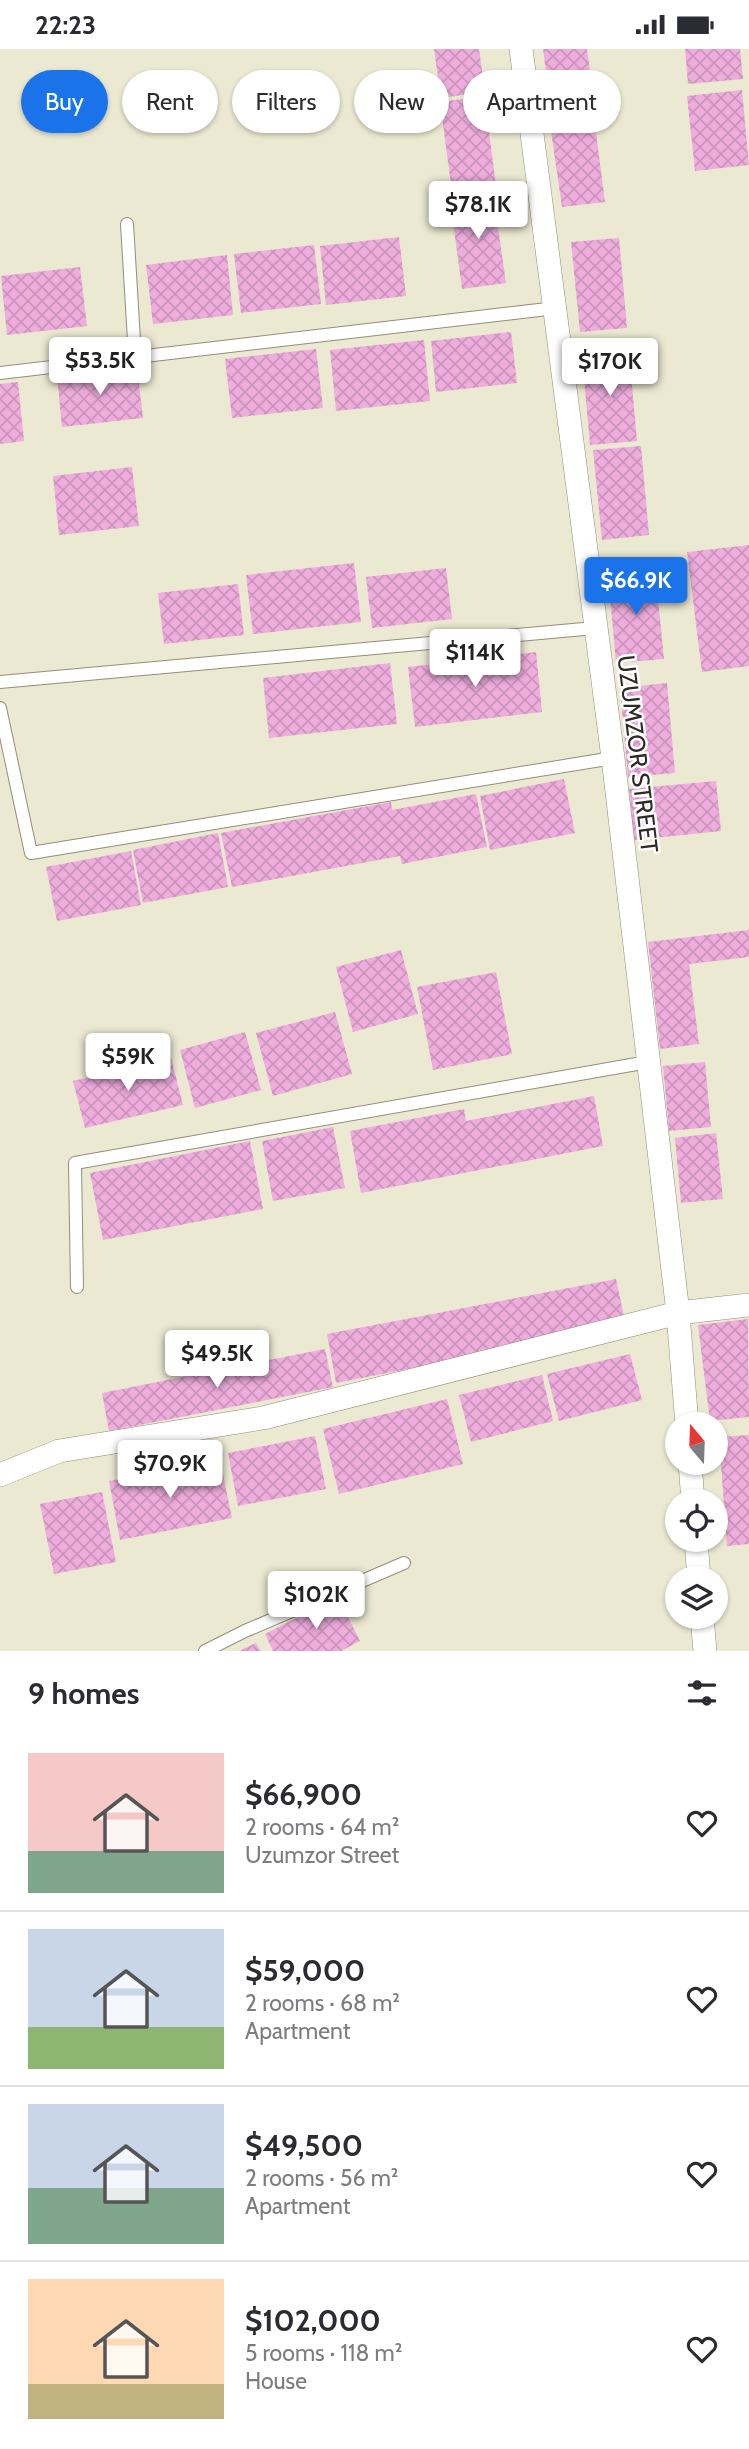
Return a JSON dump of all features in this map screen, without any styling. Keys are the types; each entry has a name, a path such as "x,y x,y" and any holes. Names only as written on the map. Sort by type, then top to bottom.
{"street":[{"name":"UZUMZOR STREET","path":"521,49 613,758 678,1313 686,1412"},
{"path":"0,1475 59,1451 263,1418 678,1313 749,1305"},
{"path":"703,1629 705,1651"}],"lane":[{"path":"127,224 135,357"},
{"path":"0,373 556,308"},
{"path":"0,682 595,628"},
{"path":"0,708 31,853 613,758"},
{"path":"77,1287 75,1163 648,1062"},
{"path":"205,1651 245,1631 404,1563"}],"building":[{"path":"434,49 479,49 482,70 463,70 463,95 449,97 449,70 437,70"},
{"path":"543,49 587,49 590,70 546,70"},
{"path":"685,49 740,49 743,79 688,84"},
{"path":"742,90 749,165 695,171 687,96"},
{"path":"463,99 463,133 489,133 496,185 452,192 444,133 449,133 449,101"},
{"path":"551,133 596,133 605,202 562,207"},
{"path":"493,193 506,283 462,289 450,199"},
{"path":"399,237 406,296 326,305 320,246"},
{"path":"619,238 627,328 580,332 571,242"},
{"path":"314,245 321,304 241,313 234,254"},
{"path":"227,255 233,315 153,324 146,265"},
{"path":"80,267 87,326 7,335 1,276"},
{"path":"511,332 517,383 436,392 431,341"},
{"path":"424,340 430,401 336,411 330,350"},
{"path":"316,349 323,408 232,418 225,359"},
{"path":"629,351 637,441 590,445 582,356"},
{"path":"137,367 143,418 62,427 57,376"},
{"path":"18,382 24,441 0,444 0,384"},
{"path":"641,446 649,535 602,540 593,450"},
{"path":"132,467 139,526 59,535 53,476"},
{"path":"749,545 749,666 702,672 687,552"},
{"path":"354,563 361,622 253,634 246,575"},
{"path":"446,568 452,619 372,628 366,577"},
{"path":"655,570 664,659 616,663 608,574"},
{"path":"238,584 244,635 164,644 158,593"},
{"path":"536,652 542,712 415,727 408,667"},
{"path":"390,663 397,724 269,738 263,678"},
{"path":"667,683 675,773 628,777 620,688"},
{"path":"564,779 575,833 490,850 480,796"},
{"path":"716,781 721,831 634,840 629,789"},
{"path":"476,794 487,847 402,864 400,856 232,887 221,833 391,802 392,810"},
{"path":"218,833 228,887 143,903 133,850"},
{"path":"131,851 141,905 57,921 46,867"},
{"path":"749,930 749,957 689,964 699,1044 660,1049 648,942"},
{"path":"401,950 418,1014 353,1032 336,967"},
{"path":"496,972 512,1054 433,1070 417,987"},
{"path":"335,1012 352,1074 273,1096 256,1033"},
{"path":"245,1032 261,1090 195,1108 180,1050"},
{"path":"171,1058 183,1105 85,1128 73,1081"},
{"path":"705,1062 711,1127 669,1131 663,1066"},
{"path":"594,1096 603,1146 361,1193 350,1131 464,1109 466,1121"},
{"path":"333,1127 345,1188 273,1201 262,1141"},
{"path":"716,1133 723,1199 681,1203 675,1138"},
{"path":"250,1141 263,1209 103,1240 90,1173"},
{"path":"616,1279 625,1321 499,1346 500,1351 336,1383 327,1334"},
{"path":"748,1319 749,1417 728,1419 728,1412 709,1412 698,1325"},
{"path":"325,1349 333,1387 109,1431 102,1393"},
{"path":"630,1354 642,1400 559,1421 547,1374"},
{"path":"542,1375 553,1421 471,1442 459,1395"},
{"path":"447,1399 463,1464 339,1494 323,1429"},
{"path":"749,1435 749,1544 728,1546 728,1489 723,1489 722,1475 728,1475 728,1436"},
{"path":"315,1436 326,1489 238,1506 228,1453"},
{"path":"220,1460 232,1518 120,1540 109,1481"},
{"path":"102,1492 116,1562 54,1574 40,1504"},
{"path":"338,1597 360,1641 341,1651 273,1651 265,1634"},
{"path":"256,1643 260,1651 239,1651"}]}
